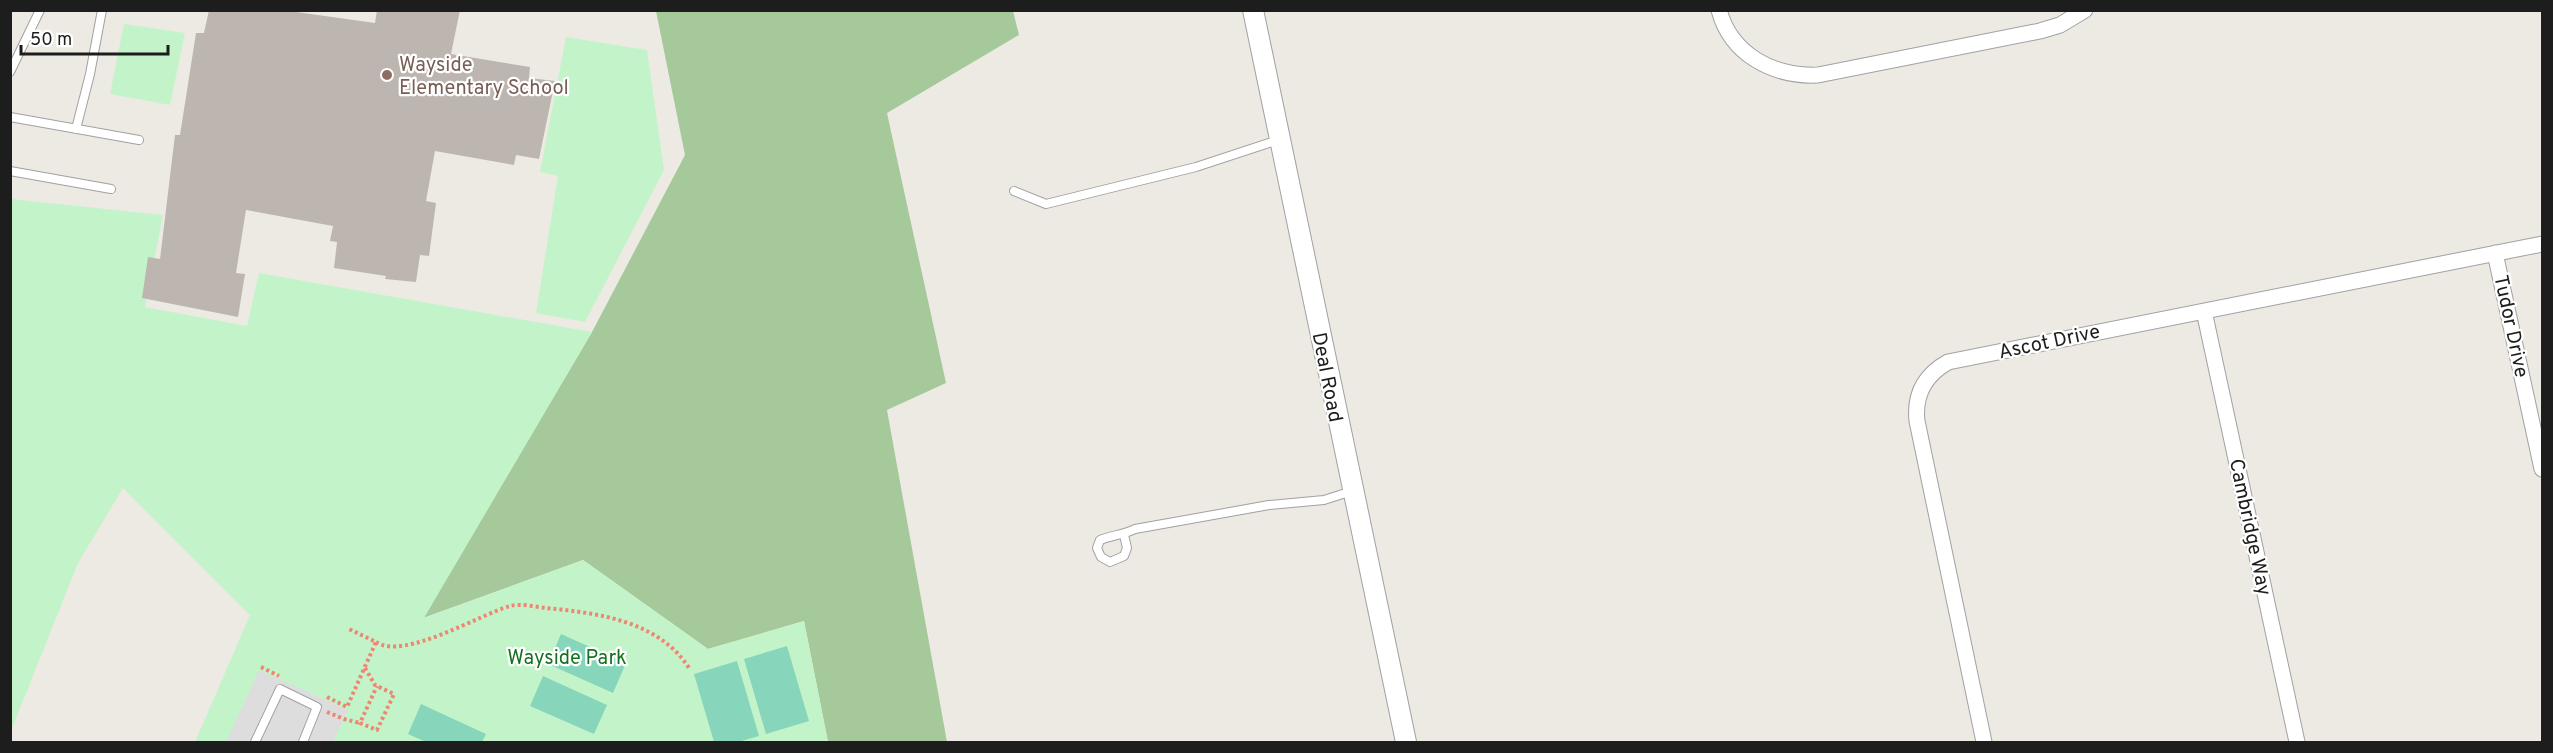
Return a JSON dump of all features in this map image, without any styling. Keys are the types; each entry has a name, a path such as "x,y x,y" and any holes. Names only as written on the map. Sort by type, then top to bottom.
{"street":[{"name":"Deal Road","path":"1252,10 1406,742"},
{"path":"1719,10 1734,41 1749,55 1780,72 1799,76 1818,75 2040,31 2060,25 2085,10"},
{"name":"Ascot Drive","path":"1984,742 1917,421 1916,408 1924,383 1937,368 1948,362 2542,244"},
{"name":"Tudor Drive","path":"2495,254 2542,469"},
{"name":"Cambridge Way","path":"2204,311 2297,742"}],"lane":[{"path":"10,72 40,10"},
{"path":"76,129 102,10"},
{"path":"10,117 139,141"},
{"path":"1014,191 1046,204 1196,167 1280,140"},
{"path":"10,171 111,189"},
{"path":"1124,535 1135,529 1193,517 1269,505 1324,500 1352,491"},
{"path":"255,742 280,689 317,707 303,742"}],"path":[{"path":"347,628 387,647 454,631 512,605 593,612 648,631 674,647 689,668"},
{"path":"325,697 347,706 376,642"},
{"path":"261,667 282,677"},
{"path":"344,719 377,730 394,694 377,686 365,667"},
{"path":"360,723 377,686"}],"green space":[{"path":"656,11 1013,11 1019,35 887,113 946,383 887,410 947,742 828,742 804,621 708,649 583,560 423,618 592,332 685,155"},
{"path":"124,24 185,33 170,105 110,94"},
{"path":"566,37 647,50 664,170 585,322 536,313 558,176 540,172"},
{"name":"Wayside Park","path":"11,199 163,215 145,307 247,326 259,273 592,332 424,618 583,560 708,649 804,621 828,742 195,742 250,615 123,488 78,563 11,731"},
{"name":"Wayside Park","path":"561,634 626,663 613,693 548,664"},
{"path":"787,646 809,721 766,734 744,659"},
{"path":"737,661 759,736 738,742 714,742 694,674"},
{"path":"543,676 607,705 594,734 530,706"},
{"path":"421,704 486,734 482,742 426,742 408,734"}],"shaded area":[{"path":"259,670 348,710 333,742 226,742"}],"building":[{"path":"209,10 282,10 375,23 377,10 460,10 451,54 530,67 529,78 555,81 539,159 516,155 514,165 435,151 426,201 436,203 429,256 420,255 416,282 385,279 386,276 334,268 337,242 330,241 333,226 246,210 236,273 245,274 238,317 142,298 148,257 160,259 175,135 180,135 196,33 204,33"}],"place":[{"name":"Wayside Elementary School","path":"387,75"}]}
